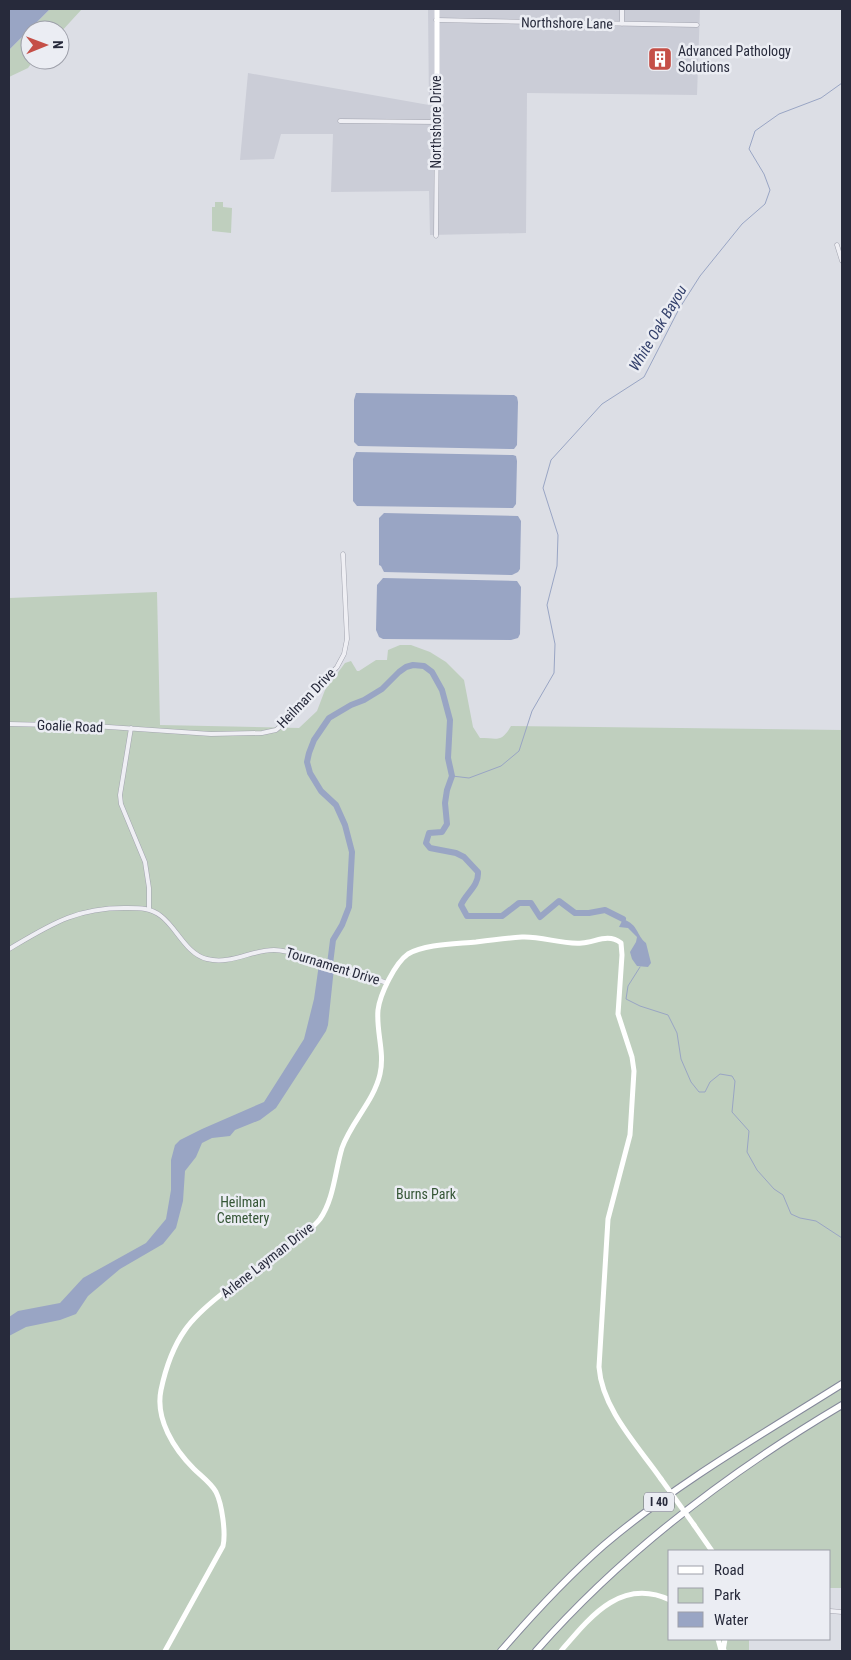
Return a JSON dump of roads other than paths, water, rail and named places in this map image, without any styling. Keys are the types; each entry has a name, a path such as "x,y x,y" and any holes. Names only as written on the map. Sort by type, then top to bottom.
{"highway":[{"name":"I 40","path":"501,1651 532,1615 569,1577 611,1540 661,1501 711,1466 842,1384"},
{"name":"I 40","path":"536,1651 590,1595 667,1524 772,1448 842,1405"}],"street":[{"name":"Northshore Drive","path":"436,9 436,236"},
{"path":"622,9 622,24"},
{"name":"Northshore Lane","path":"436,20 697,25"},
{"path":"340,121 436,122"},
{"path":"838,245 842,261"},
{"name":"Heilman Drive","path":"131,728 211,734 238,734 271,732 282,726 337,667 344,654 347,640 343,554"},
{"name":"Goalie Road","path":"9,724 131,728"},
{"path":"9,949 56,922 82,912 115,908 150,909 150,888 145,862 120,804 131,728"},
{"name":"Tournament Drive","path":"150,909 166,920 192,950 207,959 232,960 274,950 287,951 387,983"},
{"name":"Arlene Layman Drive","path":"165,1651 223,1546 225,1539 216,1493 185,1460 173,1444 166,1428 160,1399 168,1370 182,1336 195,1318 253,1271 300,1237 321,1217 326,1207 343,1147 379,1079 382,1058 378,1012 387,983 404,957 425,948 525,937 541,937 580,944 608,937 621,943 622,955 617,1010 634,1063 632,1124 626,1155 613,1195 608,1218 599,1367 601,1384 611,1407 711,1550"},
{"path":"561,1651 604,1606 616,1598 643,1593 668,1599"}],"water":[{"path":"9,9 50,9 39,20 20,20 20,39 9,50"},
{"path":"356,393 514,395 517,397 518,402 517,445 514,449 358,446 354,442 354,400"},
{"path":"356,452 513,455 516,456 517,461 516,504 513,508 357,506 353,501 353,459"},
{"path":"384,513 518,516 521,521 520,569 512,575 384,572 379,565 379,518"},
{"path":"383,578 517,581 521,587 520,634 518,638 511,640 383,639 379,637 376,630 377,585"},
{"path":"623,919 635,927 646,943 651,963 648,967 637,966 632,959 630,952 637,937 628,928 619,927"},
{"path":"319,964 334,968 326,1031 276,1108 260,1120 235,1130 230,1136 212,1138 202,1143 196,1157 185,1171 183,1201 176,1228 163,1244 120,1269 88,1296 76,1314 60,1320 26,1327 9,1336 9,1317 18,1311 60,1303 83,1278 146,1243 166,1219 171,1190 171,1160 175,1145 180,1140 264,1102 304,1039 314,999"}],"waterway":[{"name":"White Oak Bayou","path":"452,776 469,778 501,766 519,751 532,711 554,673 555,644 547,605 557,566 558,535 543,488 551,460 602,404 644,377 679,309 700,276 742,224 765,204 770,190 764,174 749,149 755,131 779,114 821,98 842,83"},
{"path":"330,964 333,940 342,925 349,907 352,852 345,825 336,805 321,791 310,773 307,762 309,753 314,740 329,718 382,689 399,672 413,665 424,666 432,672 442,690 450,720 448,758 452,776 445,803 447,824 442,832 429,833 426,843 430,848 456,853 464,857 478,872 474,885 461,905 467,916 502,916 519,903 531,903 540,917 559,901 575,913 605,910 623,919"},
{"path":"640,967 628,986 626,999 640,1006 668,1015 677,1033 681,1059 691,1082 699,1092 705,1092 710,1082 720,1074 732,1076 735,1081 732,1112 749,1131 747,1152 757,1170 774,1189 783,1195 791,1214 816,1221 842,1238"}],"place":[{"name":"Advanced Pathology Solutions","path":"660,59"}],"park label":[{"name":"Burns Park","path":"426,1194"},
{"name":"Heilman Cemetery","path":"243,1210"}]}
